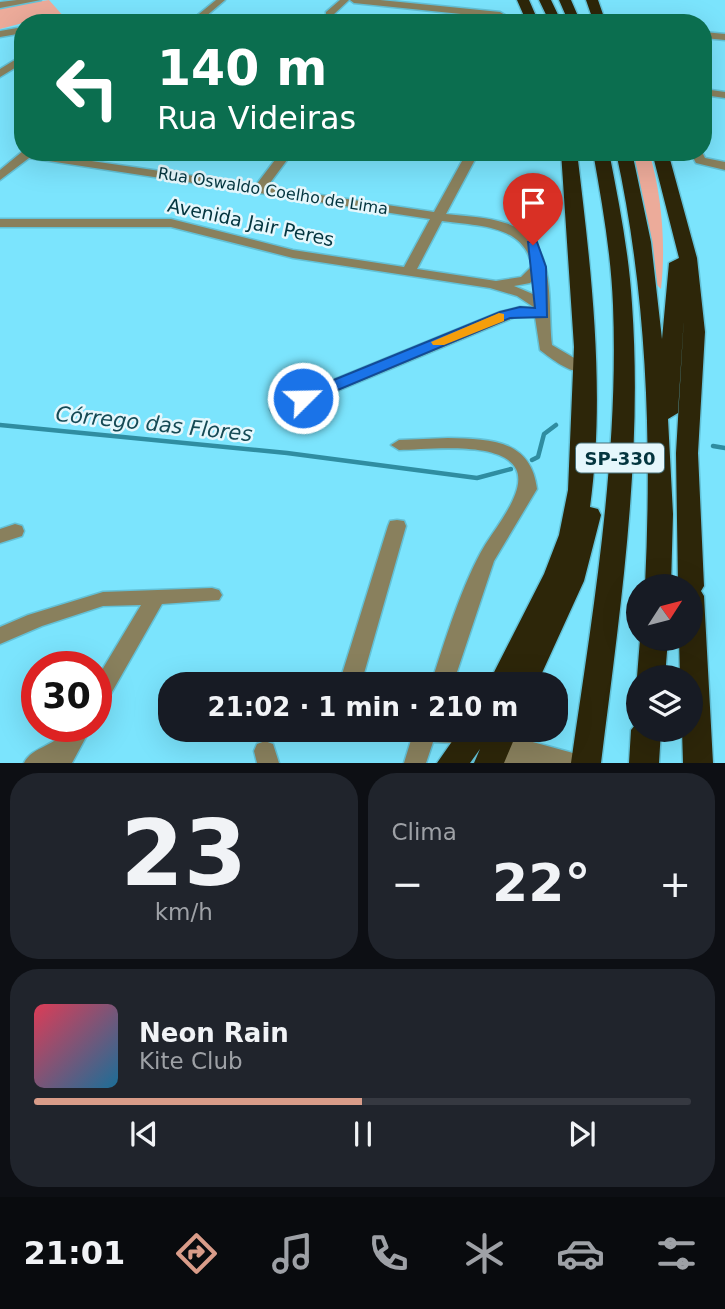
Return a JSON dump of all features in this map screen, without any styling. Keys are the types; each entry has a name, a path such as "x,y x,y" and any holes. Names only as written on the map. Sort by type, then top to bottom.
{"highway":[{"path":"508,672 554,588 573,531 581,475 585,369 578,229 570,161"},
{"name":"SP-330","path":"586,763 612,572 622,432 623,338 618,256 602,161"},
{"name":"SP-330","path":"626,161 645,258 661,463 658,574"},
{"path":"663,161 671,183 688,258 695,332 694,391 687,453 691,574"},
{"path":"661,463 677,303 678,262 668,204 671,183"},
{"path":"529,672 569,591 583,551 589,515 596,404 596,380 585,369"},
{"path":"693,651 698,763"},
{"path":"644,763 645,742"},
{"path":"452,763 490,743"}],"street":[{"path":"0,5 37,0"},
{"path":"203,14 221,0"},
{"path":"330,14 345,0"},
{"path":"354,0 478,14"},
{"path":"467,0 469,12"},
{"path":"0,176 18,161"},
{"name":"Rua Oswaldo Coelho de Lima","path":"79,161 436,215 518,231 533,245 539,267"},
{"path":"258,189 280,161"},
{"path":"409,270 436,215 468,161"},
{"path":"700,161 725,166"},
{"name":"Avenida Jair Peres","path":"0,223 171,223 293,254 492,284 522,293 542,310"},
{"path":"0,238 15,224"},
{"path":"539,267 545,346 563,360 585,369"},
{"name":"Avenida Jair Peres","path":"492,284 520,282 539,267"},
{"path":"278,409 505,315 542,310"},
{"path":"399,445 492,446 511,454 524,467 528,489 485,561 446,672"},
{"path":"354,672 397,526"},
{"path":"0,636 35,620 103,599 212,595"},
{"path":"112,673 156,597"},
{"path":"415,763 422,742"},
{"path":"490,743 522,756 539,755 573,763"},
{"path":"35,763 71,745"}],"shaded area":[{"path":"49,0 61,14 14,14 14,25 0,29 0,7"},
{"path":"633,161 651,161 657,185 662,220 661,289 655,283 650,235"}],"waterway":[{"name":"Córrego das Flores","path":"0,425 287,453 477,478 511,469"},
{"name":"Córrego das Flores","path":"532,460 538,457 544,434 556,425"},
{"name":"Córrego das Flores","path":"713,446 725,448"}],"slow traffic":[{"path":"439,342 499,317"}],"route":[{"path":"303,398 505,315 520,311 542,314 539,267 533,245"}]}
